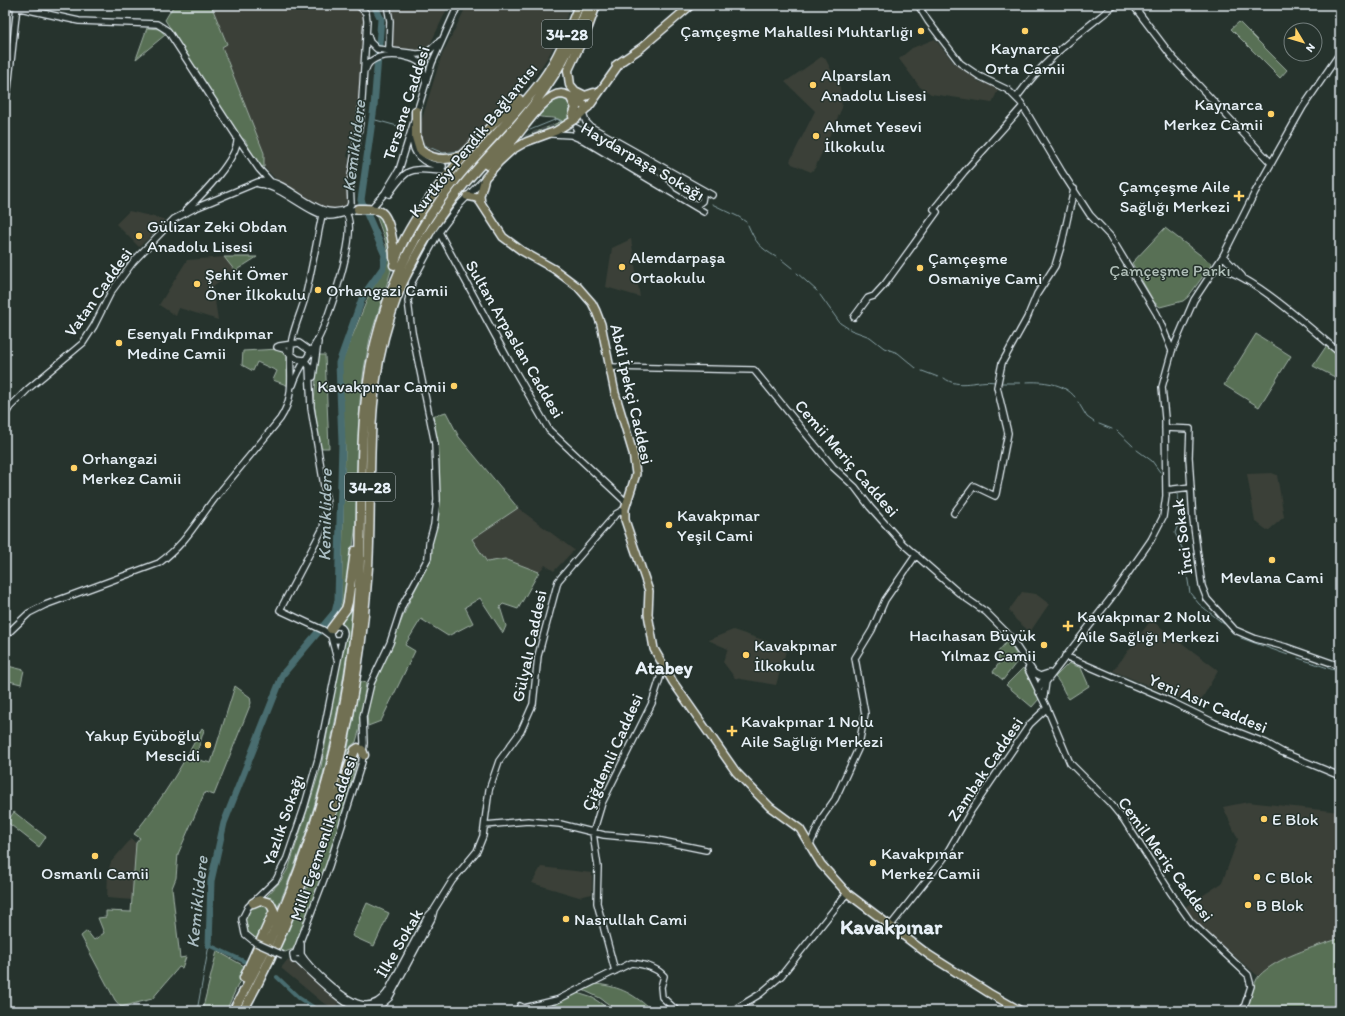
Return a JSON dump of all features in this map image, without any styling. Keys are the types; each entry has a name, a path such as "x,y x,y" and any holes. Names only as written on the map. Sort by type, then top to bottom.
{"highway":[{"name":"Kurtköy-Pendik Bağlantısı","path":"233,1011 272,934 293,884 310,835 341,721 354,633 359,581 362,515 363,422 367,381 374,346 394,280 420,230 458,178 540,83 563,44 579,5"},
{"name":"Kurtköy-Pendik Bağlantısı","path":"242,1011 277,942 310,861 329,800 347,728 357,672 365,610 368,557 371,418 380,351 400,288 432,228 452,199 547,88 576,36 588,5"},
{"path":"582,110 576,110 570,93 568,70 588,27 596,5"},
{"path":"374,346 380,312 394,265 406,238 446,177 553,62"},
{"path":"452,199 513,141 549,99 560,94 570,93 585,96 594,93"},
{"path":"570,93 582,110"},
{"path":"415,115 418,146 424,153 438,159 461,156 492,127"},
{"path":"357,209 375,207 384,215 391,234 394,251 394,265"},
{"path":"328,632 346,609 356,540 362,515"},
{"path":"289,912 306,880 355,750 358,748 362,750 364,755"},
{"path":"230,1011 274,911 270,903 266,900 253,903"}],"main road":[{"path":"582,110 613,68 641,48 691,5"},
{"path":"481,203 481,190 488,174 512,150 543,135 582,110 620,63"},
{"path":"468,196 477,198 481,203"},
{"name":"Abdi İpekçi Caddesi","path":"481,203 503,237 522,251 554,269 578,288 592,302 602,324 615,393 633,453 636,474 626,506 625,520 649,591 648,614 654,649 662,663 736,772 770,807 800,829 822,864 847,893 949,968 1021,1011"}],"street":[{"path":"6,5 79,21 157,24 168,31 259,169 270,181 328,216 348,215 357,209 352,207 350,182 366,66 375,57 389,53 427,53 443,37"},
{"path":"358,5 366,13 370,42 377,49 412,58 420,63 424,72 424,87"},
{"path":"387,5 390,21 389,53"},
{"name":"Tersane Caddesi","path":"375,207 399,170 424,87 443,37 458,5"},
{"path":"918,5 928,21 960,63 979,76 1005,88 1017,97 1090,215 1110,236 1157,314 1172,351"},
{"path":"1017,97 1030,80 1054,54 1115,5"},
{"path":"1133,5 1173,58 1271,163"},
{"path":"5,101 8,88 17,7"},
{"path":"363,91 367,22"},
{"path":"1041,684 1064,660 1065,656 1111,598 1151,540 1164,513 1166,490 1165,428 1162,384 1172,351 1194,300 1222,256 1243,213 1271,163 1303,107 1340,53"},
{"path":"854,318 868,298 874,296 885,284 964,172 1023,106"},
{"path":"582,110 591,127 712,195"},
{"path":"375,207 383,201 402,177 410,170 443,168 425,163 417,155 412,144 415,115"},
{"path":"674,194 659,179 576,130 663,174 683,180"},
{"name":"Haydarpaşa Sokağı","path":"543,135 564,134 583,140 704,212"},
{"path":"182,214 216,178 232,155 237,145 237,137"},
{"path":"232,155 240,148 247,151"},
{"path":"253,184 260,177 259,169"},
{"name":"Milli Egemenlik Caddesi","path":"339,838 364,768 366,742 362,728 365,706 371,683 390,643 402,606 428,558 429,543 434,525 437,500 435,444 412,332 408,301 412,282 439,232 488,174"},
{"name":"Vatan Caddesi","path":"5,415 10,407 28,389 83,343 94,326 111,292 133,262 182,214 253,184 262,181 270,181"},
{"path":"253,184 268,185 322,212 341,211 349,208 351,202"},
{"path":"690,203 698,204 702,201 703,195 698,188"},
{"path":"954,513 974,486 995,496 996,494 1008,433 997,387 1002,363 1027,318 1037,294 1055,266 1062,243 1074,190"},
{"path":"201,194 198,199 199,202 202,204 207,204"},
{"path":"341,211 348,215"},
{"path":"291,393 292,343 304,299 322,212"},
{"path":"310,401 319,338 336,292 346,257 348,243 348,215"},
{"name":"Sultan Arpaslan Caddesi","path":"439,232 477,304 549,430 626,506"},
{"path":"1222,256 1248,281 1340,353"},
{"path":"1215,268 1227,270 1248,281"},
{"path":"5,636 29,613 39,607 159,563 179,547 215,498 280,419 285,411 298,371 319,338"},
{"path":"315,361 311,351 303,344 292,343 278,347 304,360 308,364 310,372 310,401 323,473 327,512 323,528 280,610 328,632 338,640 343,635 342,629 339,626 328,632"},
{"name":"Cemii Meriç Caddesi","path":"610,367 754,370 834,467 855,487 870,507 903,544 960,594 986,612 1008,634 1024,660"},
{"name":"İnci Sokak","path":"1165,428 1190,429 1191,487 1196,544 1203,590 1207,599 1235,630 1340,666"},
{"path":"1166,490 1191,487"},
{"name":"Gülyalı Caddesi","path":"434,910 452,881 477,851 483,836 489,790 499,762 521,731 533,704 538,656 558,581 616,514 626,506"},
{"path":"810,844 823,816 835,799 858,749 864,714 855,658 872,630 885,600 916,555"},
{"name":"Yazlık Sokağı","path":"328,632 337,659"},
{"name":"Yazlık Sokağı","path":"297,956 282,955 256,943 245,934 242,919 244,912 276,880 287,858 304,808 318,759 343,635"},
{"path":"1041,684 1061,658 1065,656"},
{"name":"Yeni Asır Caddesi","path":"1065,656 1215,723 1266,743 1282,752 1340,776"},
{"path":"1024,660 1041,684 1041,694"},
{"path":"1024,660 1041,694"},
{"name":"Çiğdemli Caddesi","path":"616,971 597,903 598,867 593,833 602,803 652,703 661,675 662,663"},
{"path":"1030,668 1038,676 1049,673"},
{"path":"1031,676 1041,684"},
{"name":"Cemil Meriç Caddesi","path":"1041,694 1070,763 1110,803 1124,820 1188,918 1211,942 1248,975 1250,986 1243,1011"},
{"name":"Zambak Caddesi","path":"891,925 944,858 971,811 1030,724 1047,708"},
{"name":"Milli Egemenlik Caddesi","path":"297,956 304,934 322,890 339,838 364,755 366,742"},
{"path":"484,825 528,821 560,824 593,833 657,840 706,850"},
{"path":"732,1011 760,994 781,976 847,893"},
{"name":"İlke Sokak","path":"297,956 340,993 352,1001 365,1005 377,1003 382,999 400,972 428,916 434,910"},
{"path":"520,1006 524,1008 557,1000 616,971 624,965 637,963 653,968 664,976 661,987 662,997 677,1011"}],"shaded area":[{"path":"211,5 352,5 366,18 359,111 347,156 349,158 346,206 328,209 279,182 264,167 264,153 222,46 227,43"},
{"path":"389,5 449,5 427,51 390,48"},
{"path":"467,5 572,5 551,52 542,66 518,96 466,149 457,154 443,156 435,155 423,148 419,138 420,125 441,57"},
{"path":"935,39 955,64 980,82 999,88 992,103 931,94 920,87 899,59 912,48"},
{"path":"821,57 825,58 840,87 842,108 815,168 811,172 792,164 790,161 815,111 785,82"},
{"name":"Gülizar Zeki Obdan Anadolu Lisesi","path":"129,211 163,219 166,222 139,247 116,224"},
{"name":"Alemdarpaşa Ortaokulu","path":"631,239 640,297 606,287 612,248"},
{"path":"224,257 235,271 213,287 218,320 179,308 176,316 159,305 187,260"},
{"path":"1272,473 1277,475 1284,517 1268,531 1255,521 1247,474"},
{"path":"518,508 574,550 554,571 545,565 539,572 505,559 486,562 472,539"},
{"path":"1022,592 1036,594 1049,604 1030,632 1016,620 1009,610"},
{"path":"1151,620 1218,670 1198,706 1113,671"},
{"name":"Kavakpınar İlkokulu","path":"733,630 787,648 776,685 735,678 723,662 728,649 708,640"},
{"path":"1248,802 1340,812 1340,932 1338,939 1304,951 1275,964 1258,976 1213,938 1193,919 1185,907 1222,883 1238,839 1223,807"},
{"path":"131,839 136,843 132,900 107,898 108,872 111,862"},
{"path":"541,867 592,873 592,894 579,897 532,883"},
{"path":"288,959 340,1001 334,1008 322,1002 281,968"}],"green space":[{"path":"174,5 211,5 227,44 222,47 264,153 264,167 259,166 245,140 240,137 165,20"},
{"path":"1239,22 1287,70 1280,78 1231,29"},
{"path":"147,28 160,29 165,35 136,59"},
{"path":"564,99 572,105 572,117 549,131 516,144 532,134 562,121 559,119 537,116 549,104"},
{"path":"376,215 381,217 389,238 392,257 391,271 370,338 364,369 360,401 356,523 347,594 343,607 335,619 327,626 337,613 341,602 345,449 341,364 371,290 385,269 388,254 385,240"},
{"name":"Çamçeşme Parkı","path":"1165,228 1212,264 1188,297 1183,301 1160,307 1154,302 1132,263"},
{"path":"224,257 257,257 235,271"},
{"path":"1256,334 1291,356 1259,407 1224,385"},
{"path":"1327,345 1340,356 1340,369 1335,377 1313,366"},
{"path":"279,349 285,352 287,356 289,386 273,380 277,371 257,362 253,371 242,365 243,351"},
{"path":"318,355 325,355 329,448 320,448 314,403"},
{"path":"446,412 459,437 518,508 472,539 487,562 505,559 539,572 518,609 503,604 500,607 506,626 503,633 480,598 465,607 473,623 448,636 421,619 405,645 415,651 381,721 368,726 367,714 373,688 410,600 429,562 439,504 438,443 432,416"},
{"path":"357,570 346,657 330,743 308,827 277,909 275,902 266,897 280,882 289,867 321,767 346,636 346,628 340,624"},
{"path":"1008,640 1019,659 1003,680 993,672 999,663 998,652"},
{"path":"1069,663 1081,668 1089,686 1069,699 1055,677"},
{"path":"8,666 24,670 21,684 5,680"},
{"path":"1023,668 1039,699 1032,707 1006,685"},
{"path":"360,681 366,683 361,724 356,742 351,746 345,764"},
{"path":"235,686 250,697 251,703 214,795 205,792 178,854 176,878 172,888 180,958 186,957 182,968 179,967 152,999 121,1007 115,1000 81,936 87,931 94,940 104,933 98,918 106,917 106,911 131,912 136,843 140,838 134,834 154,808 171,782 202,728 204,730 195,759 211,763"},
{"path":"357,755 358,758 329,862 298,941 293,949 285,952 279,949 311,879"},
{"path":"14,812 46,837 39,847 7,822"},
{"path":"367,903 389,913 374,946 352,936"},
{"path":"260,904 265,904 271,909 258,940 248,932 245,922 249,912"},
{"path":"1338,939 1340,940 1340,1011 1247,1011 1255,982 1267,969 1296,953"},
{"path":"217,951 246,967 226,1011 202,1011"},
{"path":"596,984 613,987 627,992 653,1011 618,1011 600,998 583,990"},
{"path":"577,993 593,998 612,1011 547,1011 549,1007"}],"waterway":[{"name":"Kemiklidere","path":"209,945 211,881 224,823 283,674 335,612 338,600 342,442 339,363 363,296 383,268 385,255 361,200 374,107 381,19 374,5"},
{"path":"372,119 401,127"},
{"path":"530,130 557,119 562,122"},
{"path":"424,145 443,153 460,151"},
{"path":"684,185 698,193"},
{"path":"712,204 746,222"},
{"path":"748,225 759,244 776,257"},
{"path":"782,260 792,268"},
{"path":"797,273 817,291"},
{"path":"820,295 840,323 851,330 870,337 884,348 898,353 916,368"},
{"path":"922,371 938,377"},
{"path":"944,378 962,384 988,381 995,382"},
{"path":"1026,382 1039,382 1059,386 1070,392 1075,397"},
{"path":"1002,383 1020,383"},
{"path":"1078,402 1087,417 1094,422"},
{"path":"1099,424 1112,429"},
{"path":"1117,431 1133,446"},
{"path":"1137,450 1152,461 1160,472"},
{"path":"1178,494 1180,519 1175,533 1183,550 1190,593 1199,604 1224,624"},
{"path":"1241,638 1288,655"},
{"path":"1298,658 1340,672"},
{"name":"Kemiklidere","path":"197,1011 209,945"},
{"path":"209,945 248,963"},
{"path":"277,977 299,998 319,1011"}],"tunnel":[{"path":"510,145 551,128 568,126 576,128"},
{"path":"556,133 562,131 576,132"},
{"path":"443,166 471,162 489,153"}],"place":[{"name":"Çamçeşme Mahallesi Muhtarlığı","path":"921,31"},
{"name":"Kaynarca Orta Camii","path":"1025,31"},
{"name":"Alparslan Anadolu Lisesi","path":"813,85"},
{"name":"Kaynarca Merkez Camii","path":"1271,114"},
{"name":"Ahmet Yesevi İlkokulu","path":"816,136"},
{"name":"Çamçeşme Aile Sağlığı Merkezi","path":"1239,196"},
{"name":"Gülizar Zeki Obdan Anadolu Lisesi","path":"139,236"},
{"name":"Alemdarpaşa Ortaokulu","path":"622,267"},
{"name":"Çamçeşme Osmaniye Cami","path":"920,268"},
{"name":"Şehit Ömer Öner İlkokulu","path":"197,284"},
{"name":"Orhangazi Camii","path":"318,290"},
{"name":"Esenyalı Fındıkpınar Medine Camii","path":"119,343"},
{"name":"Kavakpınar Camii","path":"454,386"},
{"name":"Orhangazi Merkez Camii","path":"74,468"},
{"name":"Kavakpınar Yeşil Cami","path":"669,525"},
{"name":"Mevlana Cami","path":"1272,560"},
{"name":"Kavakpınar 2 Nolu Aile Sağlığı Merkezi","path":"1068,626"},
{"name":"Hacıhasan Büyük Yılmaz Camii","path":"1044,645"},
{"name":"Kavakpınar İlkokulu","path":"746,655"},
{"name":"Kavakpınar 1 Nolu Aile Sağlığı Merkezi","path":"732,731"},
{"name":"Yakup Eyüboğlu Mescidi","path":"208,745"},
{"name":"E Blok","path":"1264,819"},
{"name":"Osmanlı Camii","path":"95,856"},
{"name":"Kavakpınar Merkez Camii","path":"873,863"},
{"name":"C Blok","path":"1257,877"},
{"name":"B Blok","path":"1248,905"},
{"name":"Nasrullah Cami","path":"566,919"}],"district":[{"name":"Atabey","path":"664,667"},
{"name":"Kavakpınar","path":"891,926"}]}
